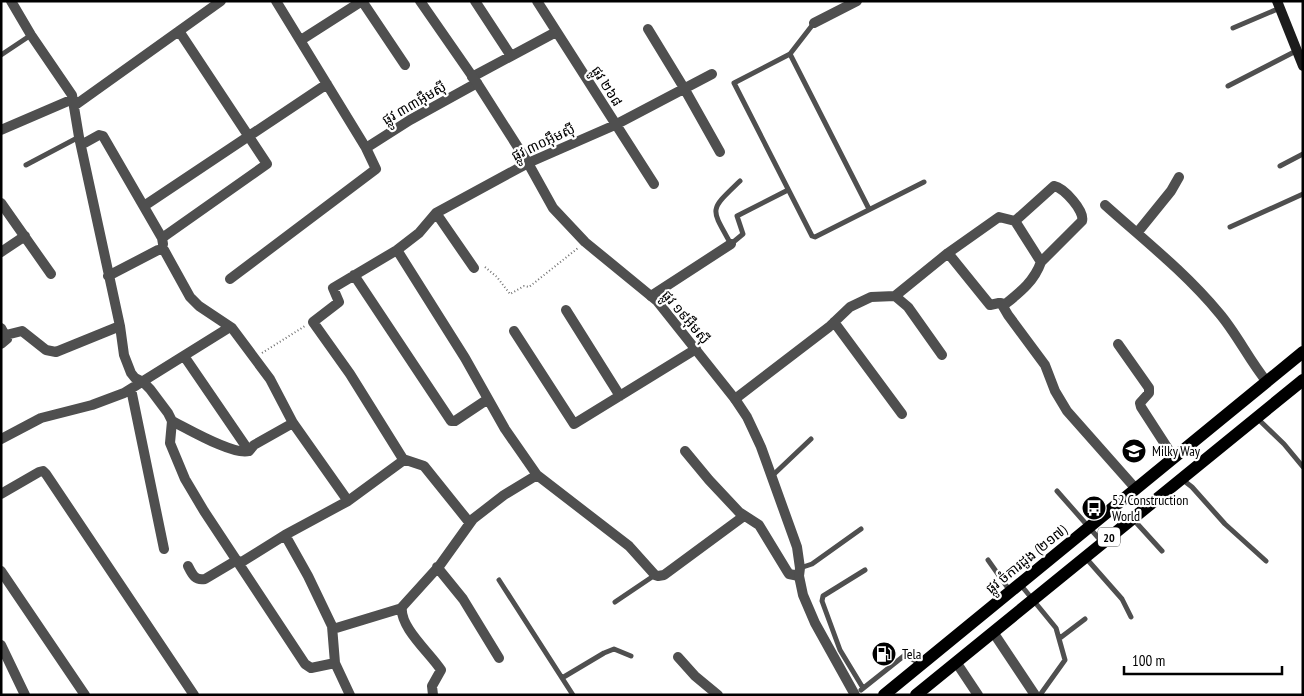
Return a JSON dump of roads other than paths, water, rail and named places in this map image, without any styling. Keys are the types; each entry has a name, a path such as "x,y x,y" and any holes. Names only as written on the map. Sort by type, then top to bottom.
{"main road":[{"path":"1278,4 1303,66"},
{"name":"ផ្លូវ ចំការដូង (២១៧)","path":"884,695 1303,352"},
{"name":"20","path":"916,695 1303,380"}],"street":[{"path":"11,1 31,35 71,93 120,326 124,355 133,376 143,382 168,413 172,421 170,443 185,479 204,511 306,664 310,668 335,663"},
{"path":"1,130 74,103 221,1"},
{"path":"230,279 375,171 376,166 276,1"},
{"path":"301,40 362,1 405,64"},
{"name":"ផ្លូវ ១៩អ៊ឹមស៊ី","path":"420,1 475,80 528,163 553,208 585,242 657,301 735,399 755,432 772,476 797,547 804,595 815,623 855,695"},
{"path":"475,1 510,56"},
{"name":"ផ្លូវ ២៦៨","path":"538,1 654,184"},
{"path":"814,22 857,1"},
{"path":"648,29 720,152"},
{"path":"162,238 266,166 266,163 179,31"},
{"name":"ផ្លូវ ៣៣អ៊ឹមស៊ី","path":"366,148 510,56 556,32"},
{"name":"ផ្លូវ ៣០អ៊ឹមស៊ី","path":"404,460 350,374 312,322 339,302 333,288 397,250 419,233 436,213 528,163 615,125 712,74"},
{"path":"144,206 327,84"},
{"path":"80,141 99,135 103,136 162,238 164,250 194,302 230,327 254,358 279,394 293,423 348,501"},
{"path":"1137,233 1171,191 1179,177"},
{"path":"1003,306 1027,286 1037,273 1041,262 1082,221 1084,216 1081,210 1060,187 1054,186 1015,221"},
{"path":"1,203 51,274"},
{"path":"1105,205 1170,262 1220,313 1267,382"},
{"path":"436,213 474,268"},
{"path":"735,399 834,322 850,307 864,299 878,296 895,296 948,253 998,217 1015,221 1041,262"},
{"path":"1,252 25,236"},
{"path":"650,296 731,244"},
{"path":"108,276 158,250 164,250"},
{"path":"397,250 430,301 505,429 537,475 629,546 656,575 664,575 744,516"},
{"path":"948,253 990,305 999,302 1003,306 1045,365 1055,391 1067,411 1136,488"},
{"path":"354,275 451,421 455,421 488,399"},
{"path":"895,296 908,307 942,355"},
{"path":"566,310 620,396"},
{"path":"834,322 902,414"},
{"path":"3,336 22,331 46,350 56,352 120,326"},
{"path":"1,439 41,418 92,405 131,389 230,327"},
{"path":"514,331 574,424 696,350"},
{"path":"1118,344 1149,388 1149,393 1140,403 1174,458"},
{"path":"184,356 249,452"},
{"path":"131,389 164,549"},
{"path":"172,421 210,440 240,452 249,452"},
{"path":"249,452 254,445 293,423"},
{"path":"685,451 709,480 744,516 758,525 789,574 800,572"},
{"path":"188,566 195,578 205,579 348,501 404,460 424,466 469,522"},
{"path":"1,494 39,472 43,471 46,474 194,695"},
{"path":"333,629 402,608 437,567 469,522 504,495 537,475"},
{"path":"285,535 308,576 333,629 335,663 350,695"},
{"path":"437,567 463,599 500,658"},
{"path":"1,572 85,695"},
{"path":"402,608 411,632 441,670 432,686 432,694"},
{"path":"992,632 1035,695"},
{"path":"1,644 25,695"},
{"path":"678,657 694,676 718,695"},
{"path":"956,662 978,695"}],"lane":[{"path":"1232,28 1278,4"},
{"path":"814,22 790,54 734,84 813,237 924,182"},
{"path":"1,55 31,35"},
{"path":"1228,86 1296,50"},
{"path":"790,54 869,209"},
{"path":"26,165 80,141"},
{"path":"1280,166 1303,154"},
{"path":"740,181 719,202 715,209 715,216 731,244 743,234 738,216 788,190"},
{"path":"1230,227 1303,194"},
{"path":"1256,417 1284,444 1303,467"},
{"path":"772,476 811,439"},
{"path":"1181,478 1192,487 1225,524 1266,561"},
{"path":"1057,491 1102,542"},
{"path":"1132,518 1162,551"},
{"path":"800,572 861,529"},
{"path":"1085,556 1122,598 1132,617"},
{"path":"988,560 1015,588 1033,599 1056,628 1060,638 1065,660 1040,695"},
{"path":"863,688 840,650 822,601 823,596 865,570"},
{"path":"615,602 656,575"},
{"path":"500,580 573,695"},
{"path":"1060,638 1085,619"},
{"path":"562,678 614,649 631,656"},
{"path":"855,695 905,655 921,664"}],"place":[{"name":"Milky Way","path":"1134,451"},
{"name":"52 Construction World","path":"1094,508"},
{"name":"Tela","path":"884,654"}]}
